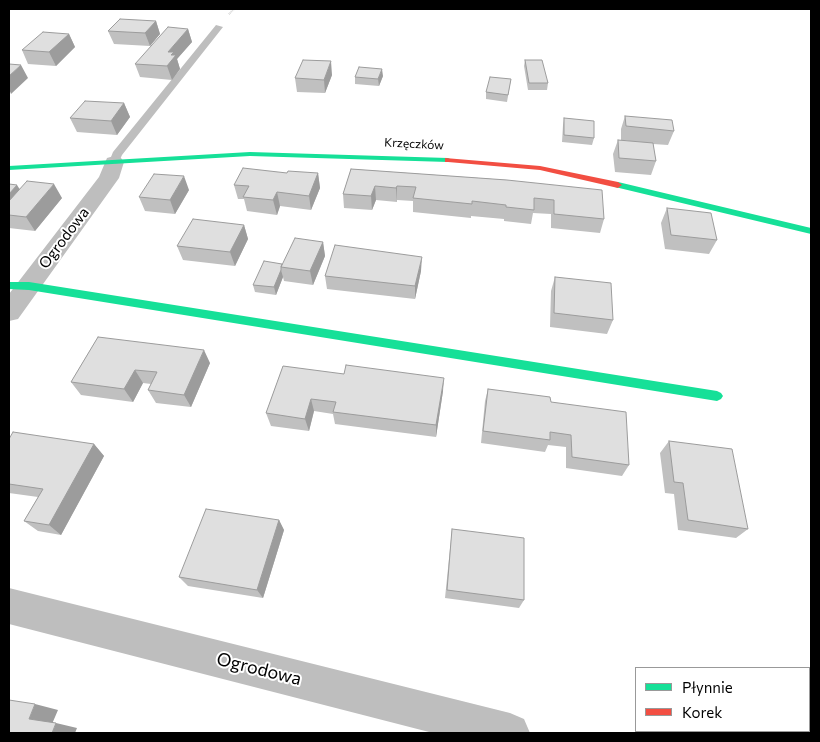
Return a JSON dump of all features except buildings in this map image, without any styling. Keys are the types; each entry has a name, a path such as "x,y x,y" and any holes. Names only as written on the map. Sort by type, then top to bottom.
{"street":[{"name":"Krzęczków","path":"9,168 250,154 471,161 540,168 811,231"},
{"name":"Ogrodowa","path":"9,312 19,286 109,178 114,162"},
{"path":"19,286 717,396"},
{"name":"Ogrodowa","path":"9,606 510,733"}],"lane":[{"path":"114,162 117,154 219,27"}],"traffic: fast":[{"path":"9,168 250,154 448,160"},
{"path":"618,185 811,231"},
{"path":"9,285 29,286 717,396"}],"traffic: jam":[{"path":"448,160 540,168 618,185"}]}
